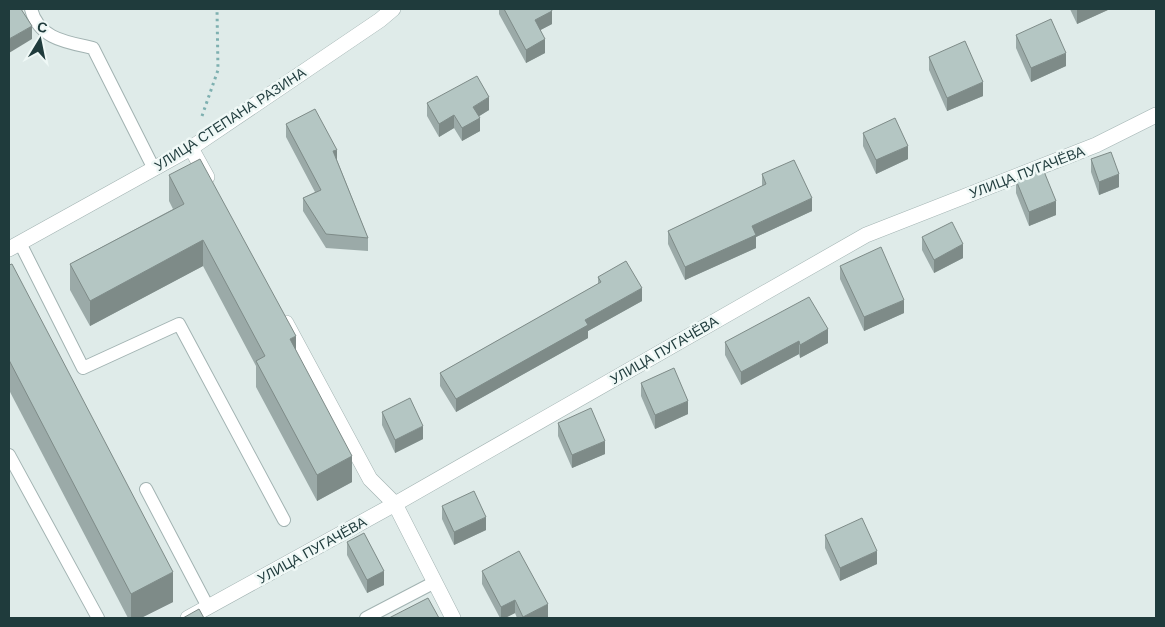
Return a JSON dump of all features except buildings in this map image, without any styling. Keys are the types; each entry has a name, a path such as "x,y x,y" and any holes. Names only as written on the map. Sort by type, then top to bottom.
{"street":[{"name":"УЛИЦА СТЕПАНА РАЗИНА","path":"15,246 191,148 380,20 393,9"},
{"name":"УЛИЦА ПУГАЧЁВА","path":"188,618 395,504 866,235 1096,145 1156,115"},
{"path":"191,148 216,193"},
{"path":"276,306 370,479 395,504 454,618"}],"lane":[{"path":"31,9 35,23 58,40 93,48 154,169"},
{"path":"15,246 83,368 179,324 284,520"},
{"path":"9,456 98,618"},
{"path":"146,489 208,607"},
{"path":"366,618 435,582"}],"path":[{"path":"191,148 218,70 217,9"}]}
